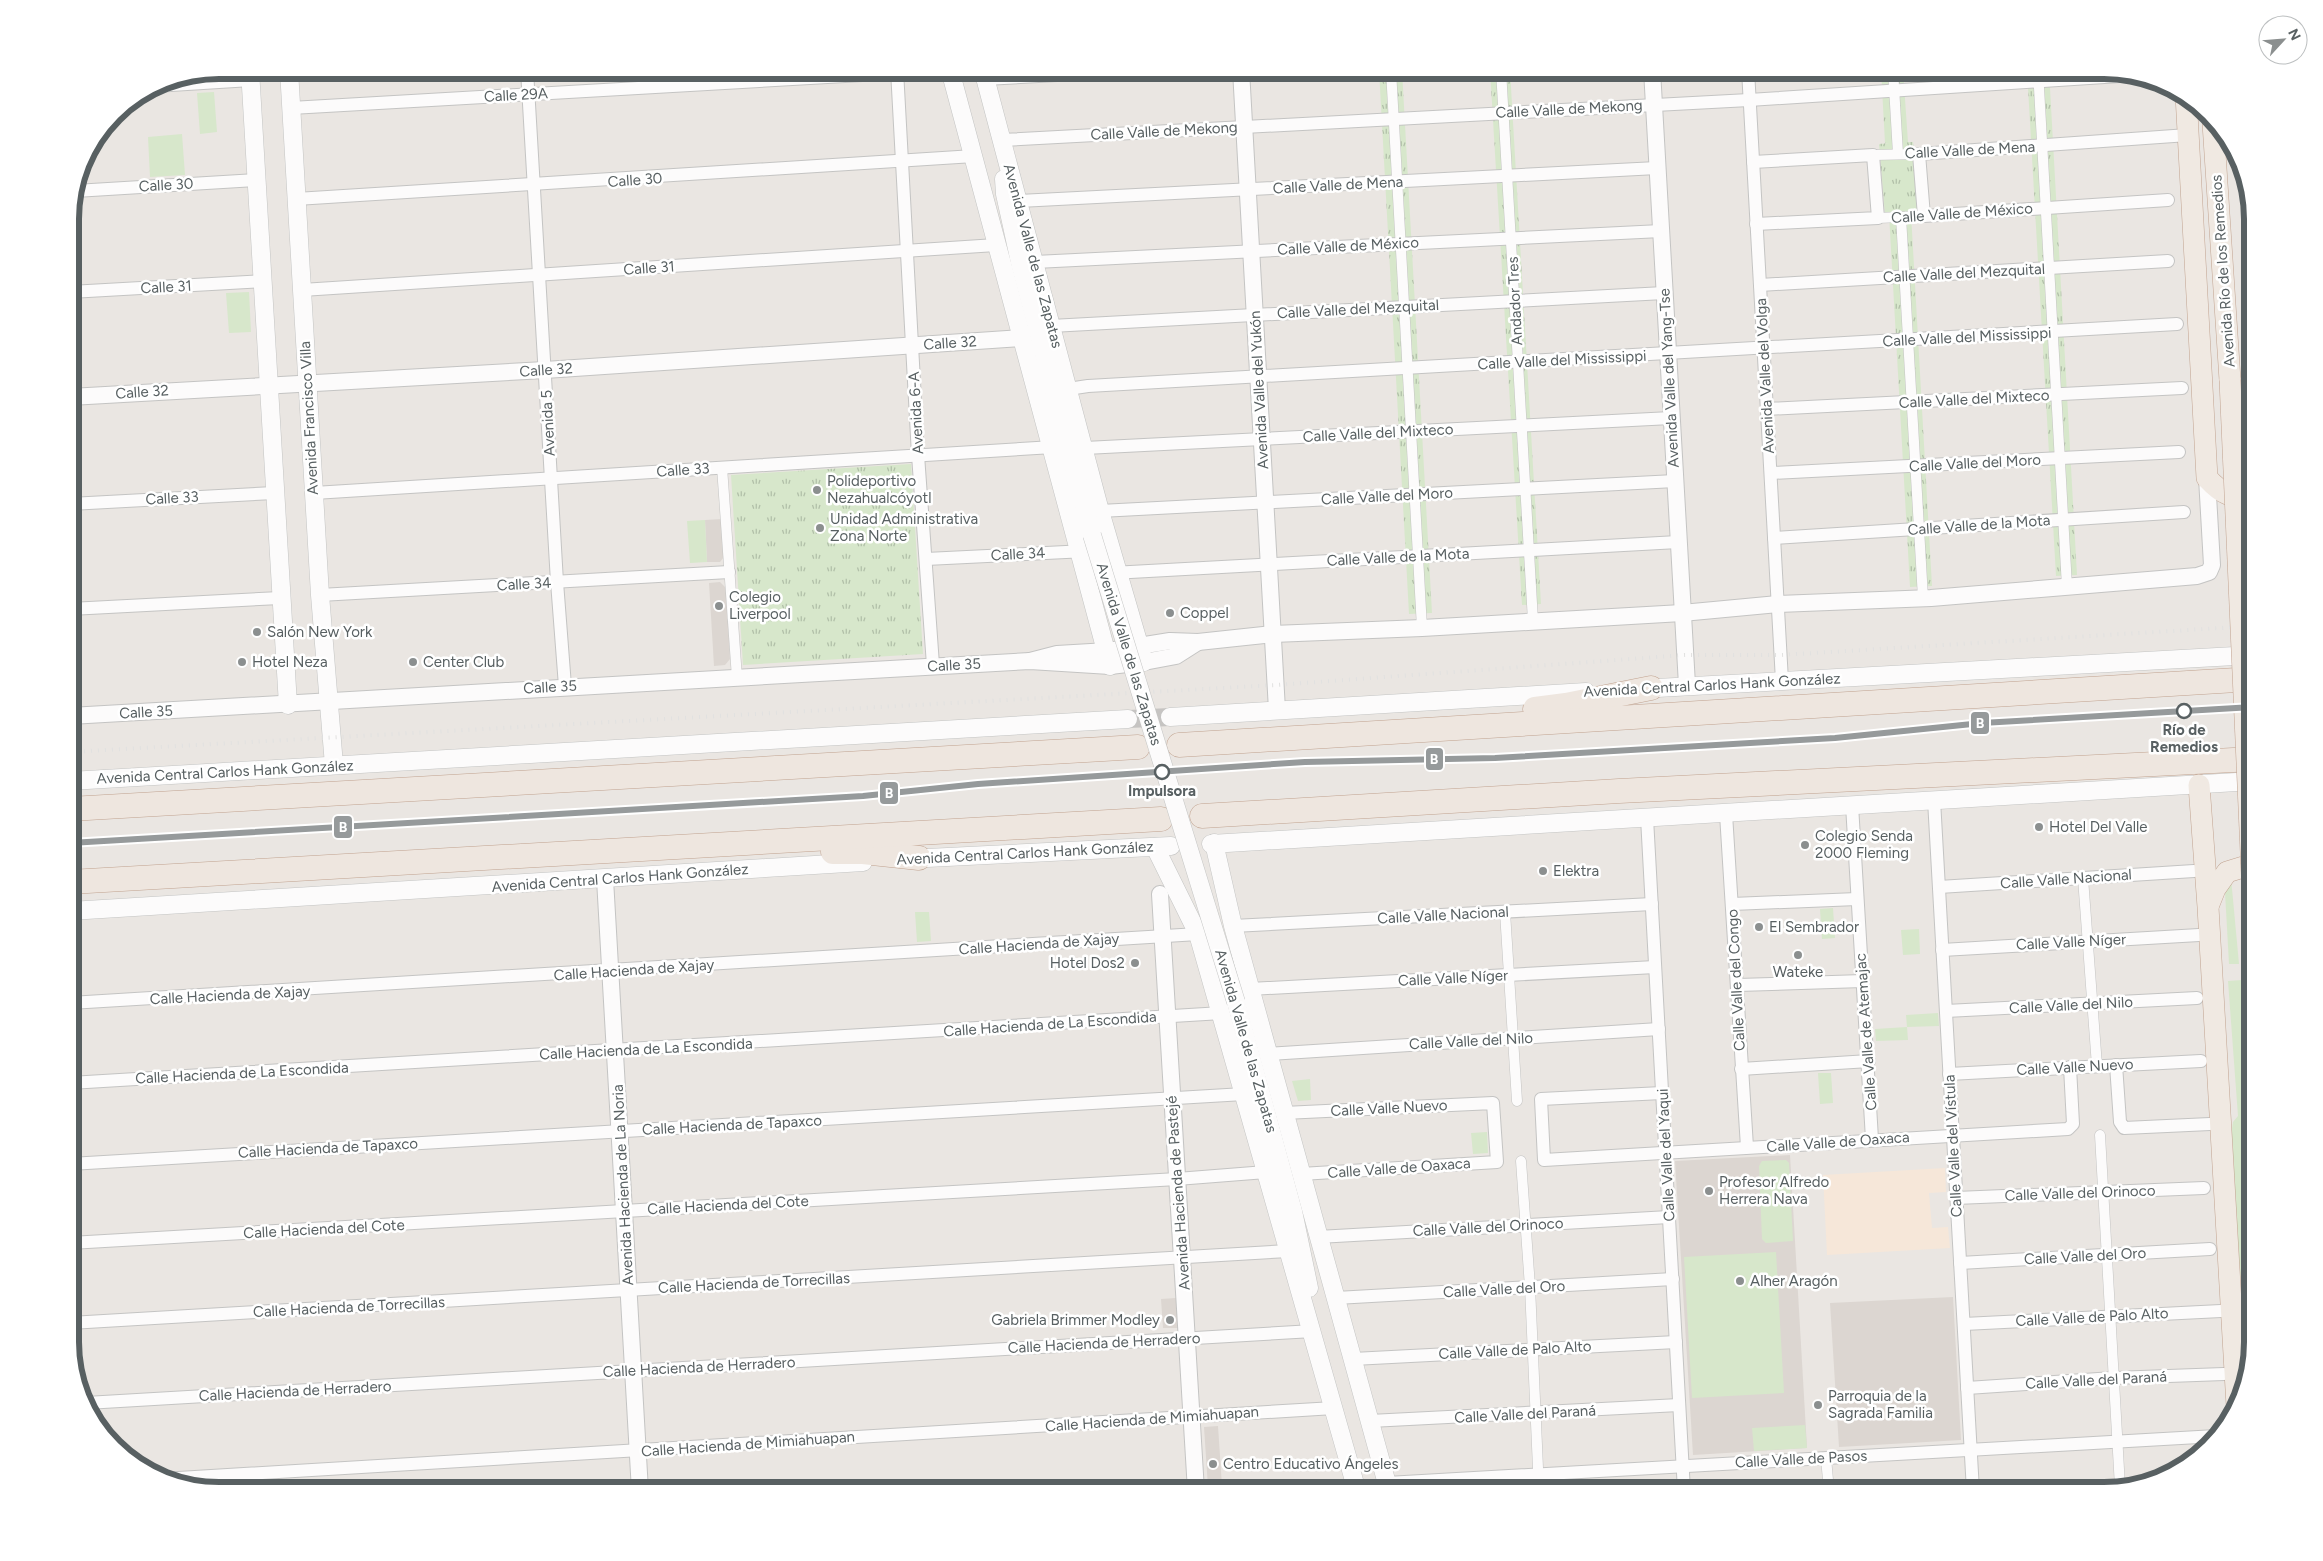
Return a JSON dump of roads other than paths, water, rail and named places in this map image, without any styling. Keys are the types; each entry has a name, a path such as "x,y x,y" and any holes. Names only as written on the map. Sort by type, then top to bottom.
{"highway":[{"path":"2187,106 2207,478 2217,489 2229,496 2239,498 2244,496"},
{"name":"Avenida Río de los Remedios","path":"2214,132 2230,380 2244,695"},
{"name":"Avenida Central Carlos Hank González","path":"1179,745 2244,680"},
{"path":"1338,736 1386,726 1566,705 1651,688"},
{"name":"Avenida Central Carlos Hank González","path":"79,808 1138,748"},
{"path":"1202,816 1619,791 2244,759"},
{"path":"2199,785 2208,907 2236,1389"},
{"path":"79,794 128,794 197,801"},
{"name":"Avenida Central Carlos Hank González","path":"79,881 1161,819"},
{"path":"747,844 786,852 863,852 919,858"},
{"path":"2208,907 2215,889 2227,872 2244,867"}],"main road":[{"path":"251,79 280,598 288,705"},
{"name":"Avenida Francisco Villa","path":"289,79 320,595 334,765"},
{"name":"Avenida Valle de las Zapatas","path":"953,79 1109,658"},
{"name":"Avenida Valle de las Zapatas","path":"985,79 1019,202 1028,265 1092,535 1236,1002 1293,1211 1307,1274 1312,1307 1312,1331"},
{"name":"Avenida Valle de las Zapatas","path":"1002,140 1005,194 1028,265 1051,326 1085,448 1100,511 1142,654"},
{"name":"Avenida Valle de las Zapatas","path":"974,156 1028,265"},
{"path":"1092,593 1120,581"},
{"name":"Avenida Central Carlos Hank González","path":"1170,717 1686,685 2244,655"},
{"name":"Avenida Central Carlos Hank González","path":"79,780 1128,719"},
{"path":"1647,818 2244,782"},
{"name":"Avenida Valle de las Zapatas","path":"1387,1482 1284,1113 1276,1053 1249,982 1212,844 1647,818"},
{"name":"Avenida Valle de las Zapatas","path":"1163,846 1198,934 1213,983 1354,1482"},
{"name":"Avenida Central Carlos Hank González","path":"79,910 919,858 1163,846"},
{"path":"1213,983 1215,977 1226,971 1235,971 1249,982"},
{"name":"Avenida Valle de las Zapatas","path":"1293,1211 1328,1307 1353,1359"}],"street":[{"path":"194,82 213,79"},
{"name":"Avenida 5","path":"527,79 550,478 565,686"},
{"name":"Calle 29A","path":"291,108 785,79"},
{"name":"Avenida 6-A","path":"897,79 918,455 933,666"},
{"name":"Avenida Valle del Yukón","path":"1241,79 1277,710"},
{"path":"1392,79 1422,628"},
{"name":"Andador Tres","path":"1502,79 1533,621"},
{"name":"Avenida Valle del Yang-Tse","path":"1653,79 1686,685"},
{"name":"Avenida Valle del Volga","path":"1748,79 1782,681"},
{"path":"1893,79 1898,154"},
{"name":"Calle Valle de Mekong","path":"1002,140 1749,100 1894,91 2010,79"},
{"path":"2039,79 2067,588"},
{"name":"Calle Valle de Mena","path":"1753,162 1919,154 2188,135"},
{"path":"1919,154 1924,216"},
{"path":"1873,155 1878,218"},
{"name":"Calle 30","path":"296,199 533,186 974,156"},
{"name":"Calle Valle de Mena","path":"1019,202 1657,168"},
{"name":"Calle 30","path":"81,191 257,180"},
{"name":"Calle Valle de México","path":"1756,224 1924,216 2168,200"},
{"path":"1901,217 1923,598"},
{"name":"Calle Valle de México","path":"1028,265 1251,251 1661,231"},
{"name":"Calle 31","path":"302,290 996,245"},
{"name":"Calle Valle del Mezquital","path":"1760,285 2168,261"},
{"name":"Calle 31","path":"79,291 262,281"},
{"name":"Calle Valle del Mezquital","path":"1051,326 1664,293"},
{"name":"Calle Valle del Mississippi","path":"1068,389 1088,386 1258,376 1763,349 2177,324"},
{"name":"Calle 32","path":"79,396 268,384 307,384 545,370 1021,338"},
{"name":"Calle Valle del Mixteco","path":"1767,409 2182,388"},
{"name":"Calle Valle del Mixteco","path":"1085,448 1672,418"},
{"name":"Calle 33","path":"314,493 1052,447"},
{"name":"Calle Valle del Moro","path":"1771,473 2179,452"},
{"path":"722,467 736,678"},
{"path":"1142,654 1176,656 1198,642 1273,634 1422,628 1682,613 1778,604 1923,598 2067,588 2197,576 2209,572 2213,556 2207,478"},
{"name":"Calle Valle del Moro","path":"1100,511 1675,481"},
{"name":"Calle 33","path":"79,504 274,493"},
{"name":"Calle Valle de la Mota","path":"1774,538 2184,512"},
{"name":"Calle Valle de la Mota","path":"1087,574 1120,581 1269,564 1678,542"},
{"name":"Calle 34","path":"926,558 1111,550"},
{"name":"Calle 34","path":"320,595 729,572"},
{"path":"79,609 280,598"},
{"name":"Calle 35","path":"79,716 288,705 328,700 565,686 1030,661 1057,654 1109,658 1142,654"},
{"name":"Calle Valle del Vístula","path":"1934,800 1973,1482"},
{"name":"Calle Valle de Atemajac","path":"1852,805 1869,1061 1872,1140"},
{"name":"Calle Valle del Congo","path":"1726,814 1738,985 1746,1147"},
{"name":"Calle Valle del Yaqui","path":"1647,818 1666,1152 1664,1217 1672,1279 1684,1482"},
{"name":"Calle Valle Nacional","path":"1938,887 2194,871"},
{"path":"2083,878 2097,1066"},
{"name":"Avenida Hacienda de La Noria","path":"605,879 640,1482"},
{"name":"Avenida Hacienda de Pastejé","path":"1160,894 1196,1482"},
{"path":"1732,904 1857,899"},
{"name":"Calle Valle Nacional","path":"1233,926 1652,904"},
{"path":"1505,912 1517,1101"},
{"name":"Calle Hacienda de Xajay","path":"79,1002 1198,934"},
{"name":"Calle Valle Níger","path":"1942,950 2199,935"},
{"name":"Calle Valle Níger","path":"1249,982 1509,975 1655,967"},
{"path":"1738,985 1863,981"},
{"name":"Calle Valle del Nilo","path":"1946,1011 2092,1005 2197,998"},
{"name":"Calle Hacienda de La Escondida","path":"79,1082 1222,1013"},
{"name":"Calle Valle del Nilo","path":"1276,1053 1659,1029"},
{"name":"Calle Valle Nuevo","path":"1949,1074 2201,1060"},
{"path":"1741,1069 1869,1061"},
{"path":"2116,1065 2120,1122 2126,1129 2210,1124"},
{"name":"Calle Valle de Oaxaca","path":"1662,1093 1541,1099 1544,1160 2070,1128 2073,1124 2070,1067"},
{"name":"Calle Hacienda de Tapaxco","path":"79,1163 1244,1094"},
{"name":"Calle Valle Nuevo","path":"1284,1113 1494,1103 1497,1162"},
{"path":"2100,1135 2120,1481"},
{"path":"1521,1161 1530,1287 1538,1482"},
{"name":"Calle Valle de Oaxaca","path":"1301,1174 1497,1162"},
{"name":"Calle Hacienda del Cote","path":"79,1242 1177,1179 1266,1172"},
{"name":"Calle Valle del Orinoco","path":"1956,1198 2204,1188"},
{"name":"Calle Valle del Orinoco","path":"1318,1237 1664,1217"},
{"name":"Calle Valle del Oro","path":"1960,1264 2210,1249"},
{"name":"Calle Hacienda de Torrecillas","path":"79,1322 1288,1251"},
{"name":"Calle Valle del Oro","path":"1336,1298 1672,1279"},
{"name":"Calle Valle de Palo Alto","path":"1964,1324 2221,1311"},
{"name":"Calle Hacienda de Herradero","path":"93,1404 1312,1331"},
{"name":"Calle Valle de Palo Alto","path":"1353,1359 1676,1342"},
{"name":"Calle Valle del Paraná","path":"1967,1388 2114,1378 2224,1374"},
{"name":"Calle Valle del Paraná","path":"1370,1421 1535,1414 1679,1405"},
{"name":"Calle Hacienda de Mimiahuapan","path":"185,1477 1334,1408"},
{"name":"Calle Valle de Pasos","path":"1446,1482 1538,1474 2207,1436"},
{"path":"1826,1458 1828,1482"}],"tunnel":[{"path":"1128,719 1170,717"}],"railway":[{"path":"79,752 1276,685 1685,655 1781,655 2244,627"}],"place":[{"name":"Polideportivo Nezahualcóyotl","path":"817,490"},
{"name":"Unidad Administrativa Zona Norte","path":"820,528"},
{"name":"Colegio Liverpool","path":"719,606"},
{"name":"Coppel","path":"1170,613"},
{"name":"Salón New York","path":"257,632"},
{"name":"Hotel Neza","path":"242,662"},
{"name":"Center Club","path":"413,662"},
{"name":"Río de Remedios","path":"2184,711"},
{"name":"Impulsora","path":"1162,772"},
{"name":"Hotel Del Valle","path":"2039,827"},
{"name":"Colegio Senda 2000 Fleming","path":"1805,845"},
{"name":"Elektra","path":"1543,871"},
{"name":"El Sembrador","path":"1759,927"},
{"name":"Wateke","path":"1798,955"},
{"name":"Hotel Dos2","path":"1135,963"},
{"name":"Profesor Alfredo Herrera Nava","path":"1709,1191"},
{"name":"Alher Aragón","path":"1740,1281"},
{"name":"Gabriela Brimmer Modley","path":"1170,1320"},
{"name":"Parroquia de la Sagrada Familia","path":"1818,1405"},
{"name":"Centro Educativo Ángeles","path":"1213,1464"}]}
